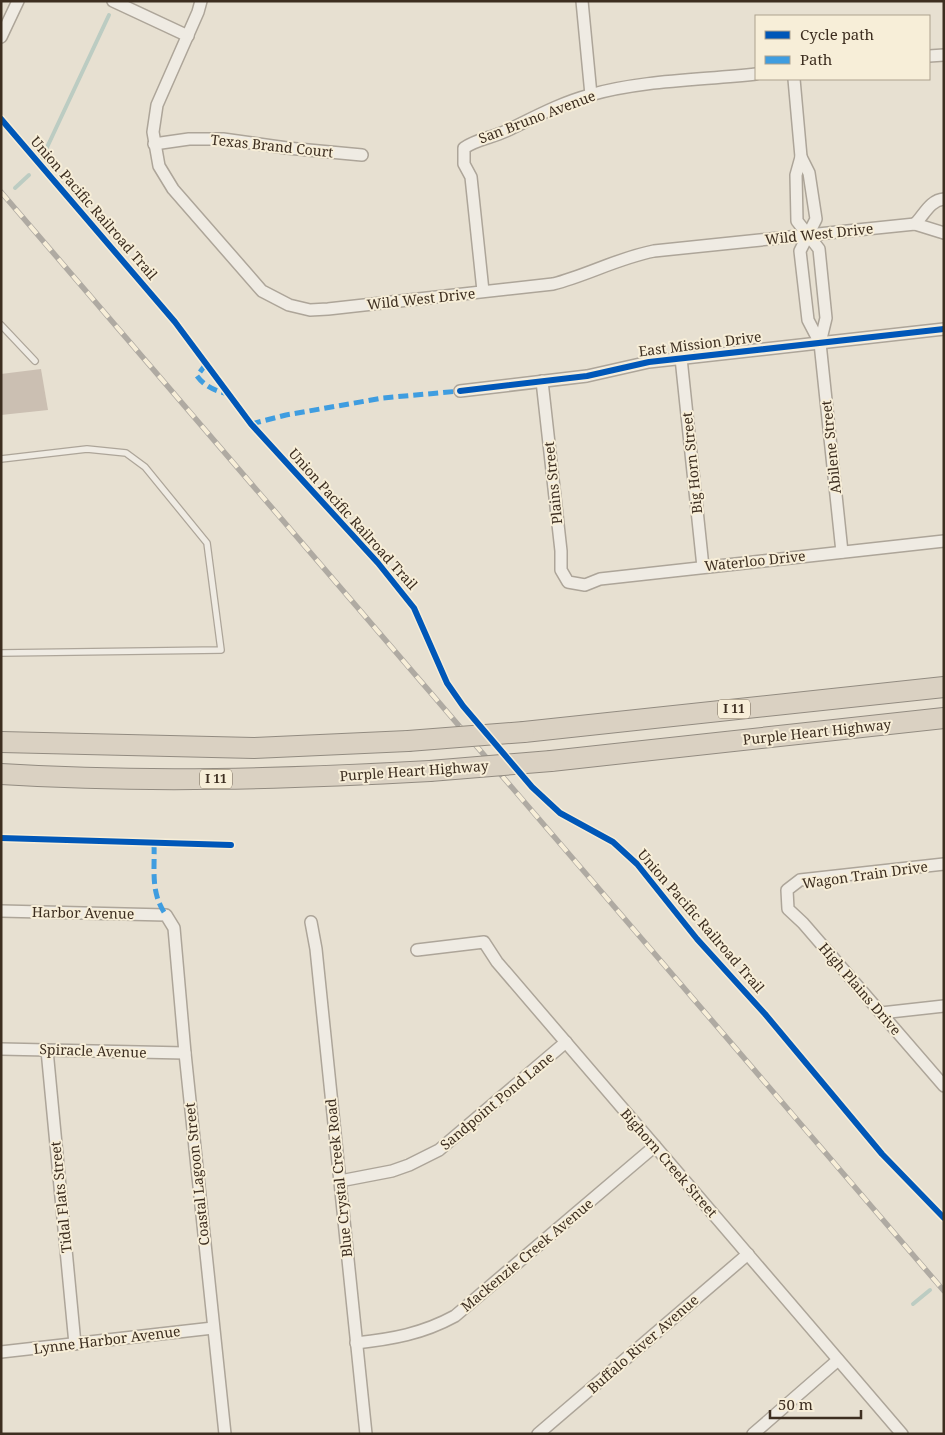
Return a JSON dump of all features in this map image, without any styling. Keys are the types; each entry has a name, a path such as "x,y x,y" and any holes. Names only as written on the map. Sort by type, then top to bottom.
{"highway":[{"name":"I 11","path":"1,742 99,746 254,748 408,741 524,732 944,687"},
{"name":"Purple Heart Highway","path":"1,774 181,779 331,777 430,772 551,761 944,718"}],"street":[{"path":"1,37 18,1"},
{"path":"113,1 188,36"},
{"name":"Wild West Drive","path":"201,1 188,36 157,104 154,144 159,166 172,189 262,291 276,300 299,308 328,309 553,284 581,275 616,260 654,251 915,224 944,233"},
{"path":"582,1 591,94"},
{"path":"930,56 944,55"},
{"name":"San Bruno Avenue","path":"484,292 471,177 464,164 464,148 477,140 496,135 554,108 591,94 627,88 755,74"},
{"name":"Abilene Street","path":"794,80 801,157 796,175 797,221 819,249 826,318 820,343 842,552"},
{"name":"Texas Brand Court","path":"154,144 223,139 287,148 362,155"},
{"name":"Abilene Street","path":"801,157 810,173 816,219 800,251 808,320 820,343"},
{"path":"915,224 936,200 944,199"},
{"name":"East Mission Drive","path":"460,391 587,376 648,362 944,329"},
{"name":"Big Horn Street","path":"681,358 703,567"},
{"name":"Plains Street","path":"542,381 561,551 561,570 568,582"},
{"name":"Waterloo Drive","path":"568,582 585,585 600,579 944,541"},
{"name":"Wagon Train Drive","path":"788,890 800,880 944,864"},
{"name":"High Plains Drive","path":"788,890 788,910 803,923 944,1086"},
{"name":"Harbor Avenue","path":"1,910 166,915"},
{"name":"Coastal Lagoon Street","path":"166,915 174,928 212,1328 225,1434"},
{"name":"Blue Crystal Creek Road","path":"311,922 316,949 366,1434"},
{"name":"Bighorn Creek Street","path":"417,950 464,945 474,941 484,942 497,962 902,1434"},
{"path":"881,1013 944,1006"},
{"name":"Sandpoint Pond Lane","path":"340,1181 392,1171 439,1150 566,1042"},
{"name":"Spiracle Avenue","path":"1,1048 185,1053"},
{"name":"Tidal Flats Street","path":"47,1050 76,1344"},
{"name":"Mackenzie Creek Avenue","path":"356,1343 409,1336 426,1331 454,1316 655,1146"},
{"name":"Buffalo River Avenue","path":"538,1434 748,1254"},
{"name":"Lynne Harbor Avenue","path":"1,1352 212,1328"},
{"path":"753,1434 838,1360"}],"lane":[{"path":"1,325 35,361"},
{"path":"1,459 87,449 126,453 145,467 207,543 221,650 1,653"}],"building":[{"path":"41,369 48,410 1,415 1,374"}],"waterway":[{"path":"42,158 109,15"},
{"path":"15,188 29,175"},
{"path":"913,1304 930,1290"}],"railway":[{"path":"1,192 944,1291"}],"marked path":[{"path":"206,364 197,376 211,388 228,394"},
{"path":"251,424 286,415 383,398 460,391"},
{"path":"154,844 155,890 166,915"}],"cycle path":[{"name":"Union Pacific Railroad Trail","path":"1,119 175,322 251,424 378,563 414,608 447,683 463,706 532,787 560,813 613,842 637,864 697,939 765,1014 882,1154 944,1218"},
{"path":"460,391 587,376 649,362 944,329"},
{"path":"1,838 231,845"}]}
